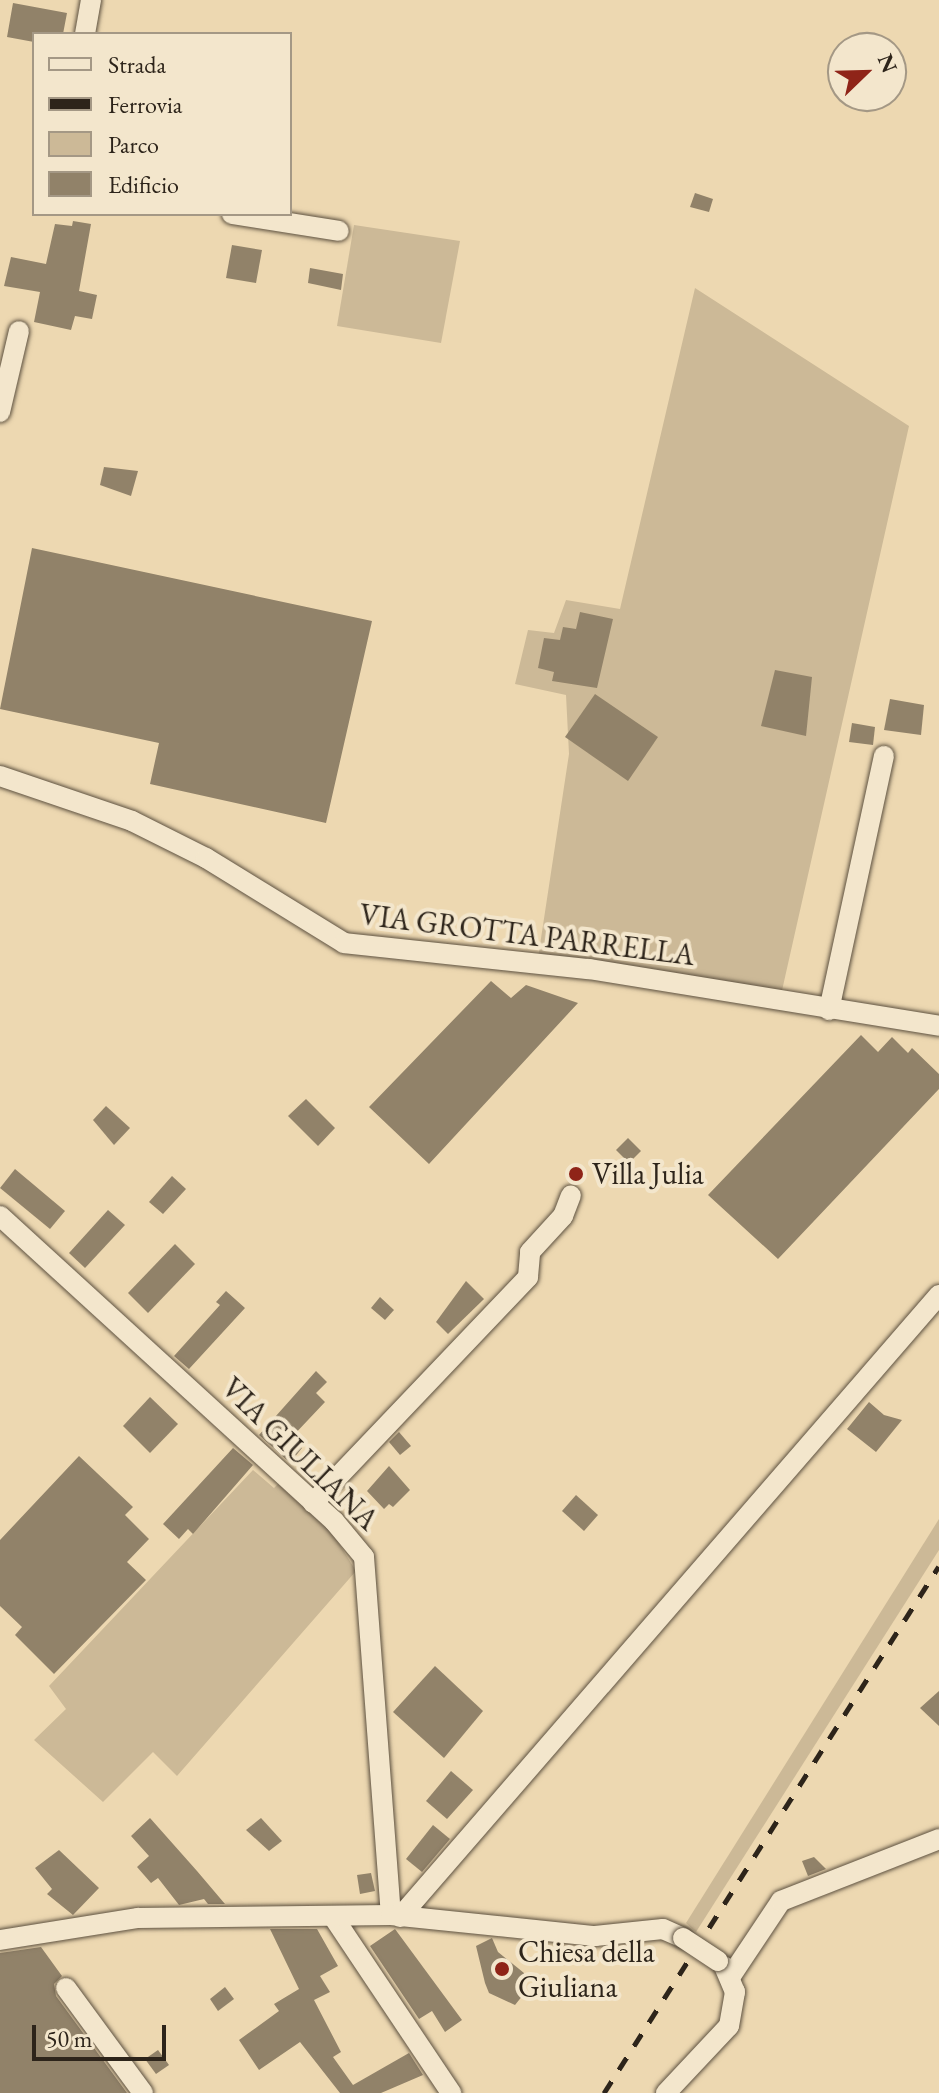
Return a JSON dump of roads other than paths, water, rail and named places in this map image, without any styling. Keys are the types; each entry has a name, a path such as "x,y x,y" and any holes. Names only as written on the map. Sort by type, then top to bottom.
{"street":[{"path":"85,32 91,0"},
{"path":"245,216 339,231"},
{"path":"0,412 19,331"},
{"path":"829,1010 884,756"},
{"name":"VIA GROTTA PARRELLA","path":"0,776 132,821 206,858 344,943 589,969 939,1026"},
{"path":"313,1503 528,1277 530,1252 563,1216 571,1195"},
{"name":"VIA GIULIANA","path":"0,1216 313,1503 364,1557 395,1916"},
{"path":"395,1916 939,1295"},
{"path":"725,1968 781,1901 939,1839"},
{"path":"0,1940 138,1918 395,1916 595,1936 663,1929 683,1938 725,1968 735,1992 729,2026 666,2093"},
{"path":"334,1918 451,2093"},
{"path":"66,1988 143,2093"}],"railway":[{"path":"604,2093 939,1566"}],"place":[{"name":"Villa Julia","path":"576,1174"},
{"name":"Chiesa della Giuliana","path":"502,1969"}]}
